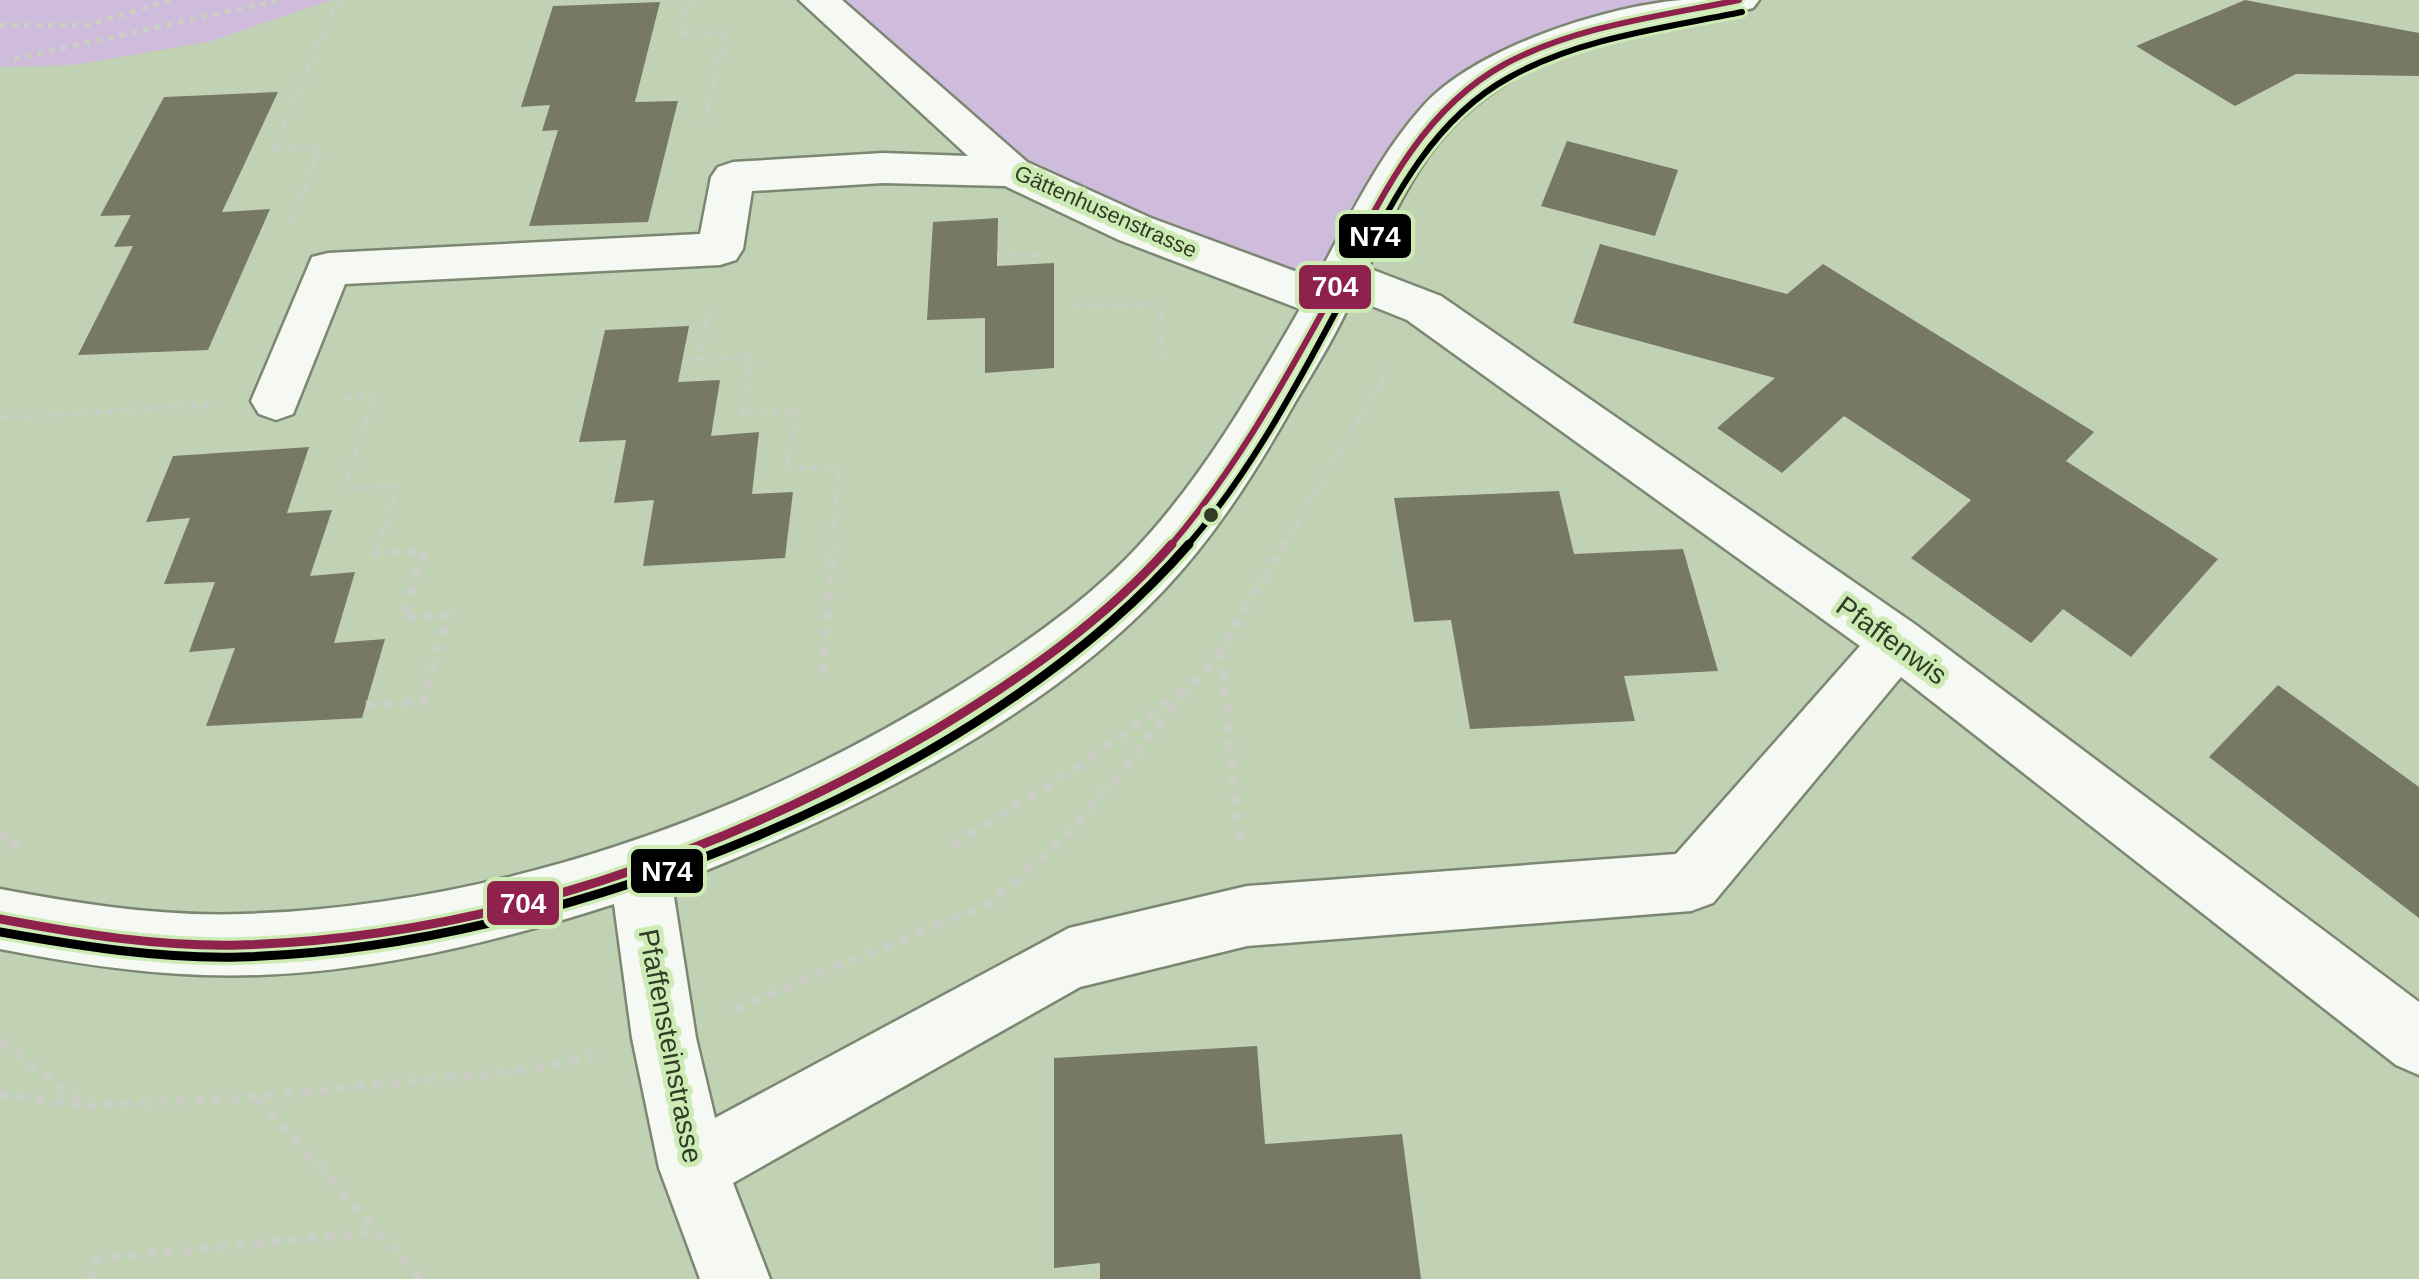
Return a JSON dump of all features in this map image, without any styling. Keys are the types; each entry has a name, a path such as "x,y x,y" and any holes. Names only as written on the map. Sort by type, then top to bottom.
{"street":[{"name":"Gättenhusenstrasse","path":"819,0 1012,172 1135,229 1334,289"},
{"path":"0,918 132,940 268,944 457,918 639,866 786,807 934,735 1048,657 1161,558 1238,458 1334,289 1392,176 1432,122 1479,80 1504,64 1569,40 1739,0"},
{"path":"276,401 328,269 720,249 733,178 883,168 1012,172"},
{"name":"Pfaffenwis","path":"1334,289 1424,308 1897,642 2419,1042"},
{"path":"693,1168 1069,959 1247,916 1691,882 1897,642"},
{"name":"Pfaffensteinstrasse","path":"639,866 664,1038 693,1168 735,1279"}],"path":[{"path":"0,25 90,25 170,0"},
{"path":"14,59 278,0"},
{"path":"328,269 269,271 321,148 272,150 338,0"},
{"path":"689,0 680,34 726,32 693,178 733,178"},
{"path":"118,36 120,18"},
{"path":"720,249 699,359 753,356 742,414 797,412 786,469 839,466 822,673"},
{"path":"1075,306 1158,304"},
{"path":"0,418 374,396 344,489 398,485 376,554 424,551 403,618 448,615 422,702 366,705"},
{"path":"1220,650 1247,916"},
{"path":"952,845 1072,771 1194,682"},
{"path":"0,1094 87,1106"},
{"path":"256,1097 421,1279"},
{"path":"90,1279 96,1259 379,1232"}],"shaded area":[{"path":"0,0 331,0 212,41 73,65 0,67"},
{"path":"819,0 1739,0 1479,80 1328,302 1012,172"}],"building":[{"path":"2245,0 2419,33 2419,76 2296,74 2235,106 2136,46"},
{"path":"660,2 635,102 678,101 648,222 529,226 558,130 542,131 550,105 521,107 553,6"},
{"path":"278,92 222,212 270,209 208,350 78,355 133,246 114,247 131,215 100,216 164,97"},
{"path":"1567,141 1678,170 1655,236 1541,206"},
{"path":"998,218 997,266 1054,263 1054,368 985,373 985,318 927,320 933,222"},
{"path":"1600,244 1787,294 1823,264 2094,432 2066,461 2218,559 2131,657 2063,609 2031,643 1911,558 1971,500 1844,416 1782,473 1717,428 1775,378 1573,323"},
{"path":"689,326 678,382 720,380 711,436 759,432 752,494 793,492 785,558 643,566 654,500 614,503 626,440 579,442 605,330"},
{"path":"309,447 287,513 332,510 310,576 355,572 334,643 385,639 362,718 206,726 235,648 189,652 215,582 164,584 190,518 146,522 173,456"},
{"path":"1559,491 1574,554 1683,549 1718,671 1624,676 1635,721 1470,729 1451,620 1414,622 1394,498"},
{"path":"2278,685 2419,787 2419,918 2209,757"},
{"path":"1257,1046 1265,1144 1402,1134 1421,1279 1100,1279 1100,1263 1054,1268 1054,1058"}],"transit line":[{"name":"704","path":"0,919 121,938 212,945 338,938 434,924 529,902 622,874 714,840 889,757 971,708 1057,649 1135,583 1182,532 1222,479 1275,395 1397,172 1418,140 1471,86 1504,65 1560,41 1739,0"},
{"name":"N74","path":"0,932 121,951 212,957 340,950 437,936 533,914 721,851 899,765 982,716 1068,657 1146,590 1193,539 1286,401 1405,183 1425,152 1476,99 1534,65 1592,44 1742,12"}]}
